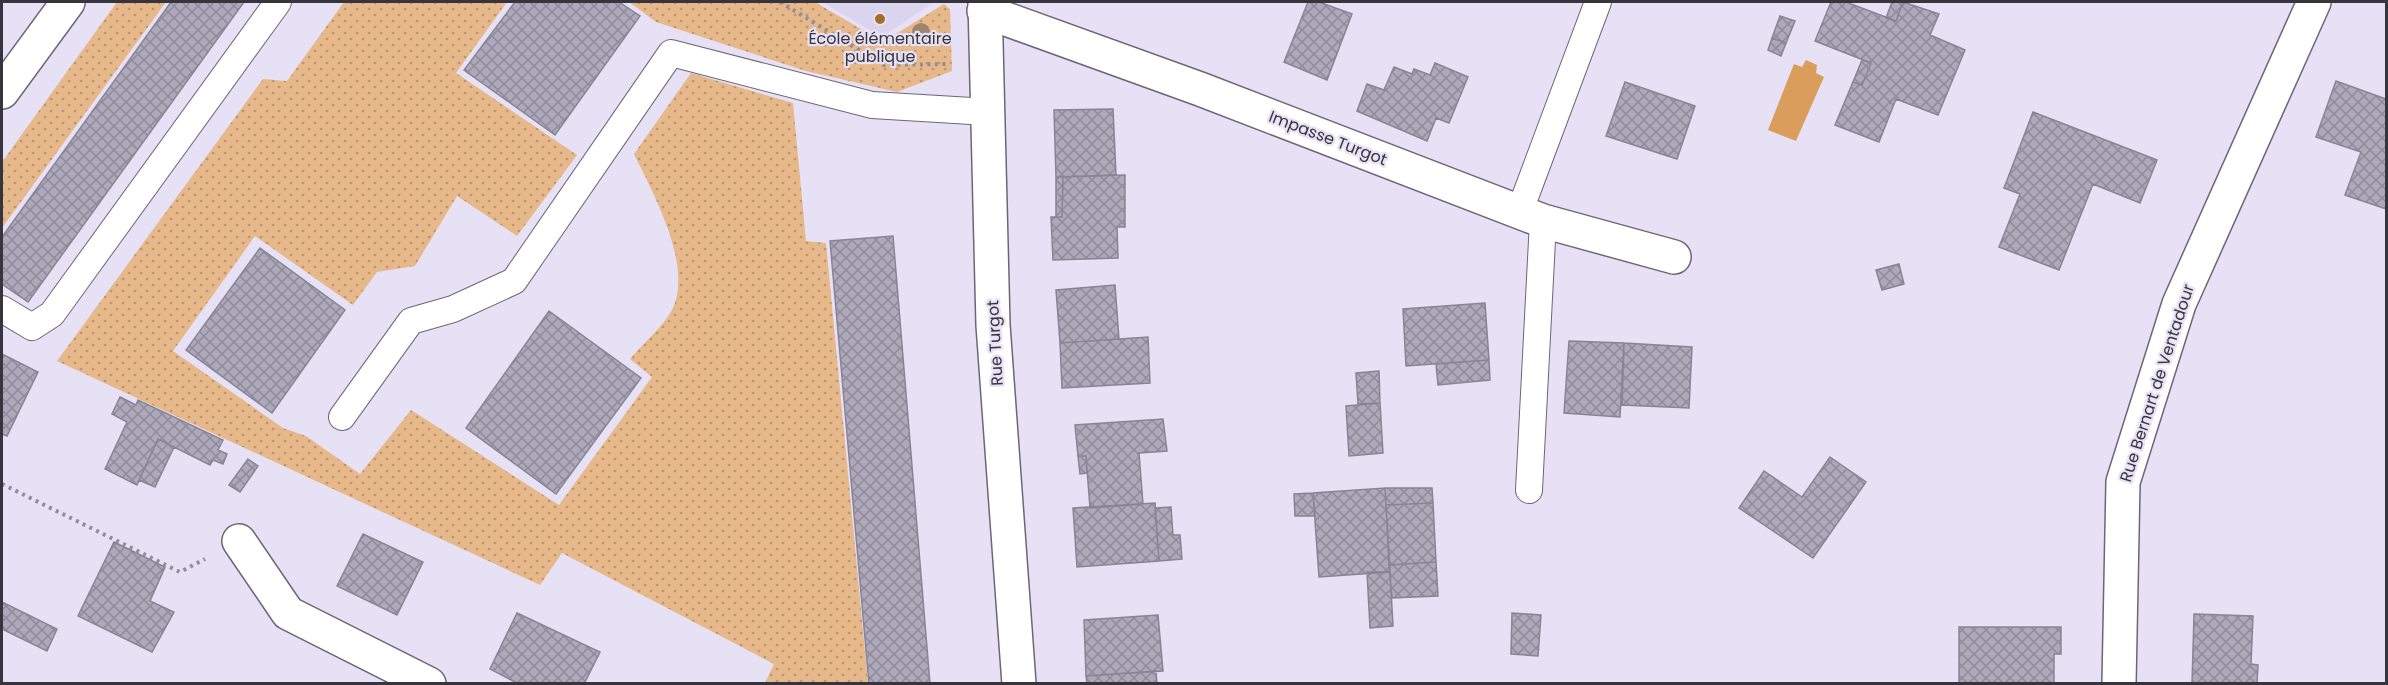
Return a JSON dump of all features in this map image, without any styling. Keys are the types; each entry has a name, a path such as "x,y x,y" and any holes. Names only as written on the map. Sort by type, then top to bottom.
{"street":[{"path":"2,92 68,2"},
{"name":"Rue Bernart de Ventadour","path":"2119,684 2123,482 2179,304 2314,2"},
{"name":"Impasse Turgot","path":"984,6 1531,217 1674,257"},
{"name":"Rue Turgot","path":"984,6 993,325 1019,684"},
{"path":"239,541 288,613 429,684"}],"lane":[{"path":"2,309 32,327 52,314 278,2"},
{"path":"1528,490 1531,217 1598,2"},
{"path":"342,417 411,321 453,309 514,281 671,53 872,105 988,112"}],"path":[{"path":"780,2 884,65 956,64"},
{"path":"2,484 180,572 239,541"}],"shaded area":[{"path":"117,2 166,2 2,228 2,162"},
{"path":"344,2 507,2 456,73 577,155 517,236 457,196 415,266 377,272 353,305 255,236 173,351 283,428 306,436 360,474 411,410 559,505 652,377 630,359 668,316 677,292 678,273 675,252 660,209 634,154 691,73 793,103 806,241 826,243 868,683 765,683 774,664 562,553 540,585 57,361 263,79 287,81"},
{"path":"629,2 815,2 883,42 944,4 950,9 952,71 897,92 806,71 656,22"},
{"name":"École élémentaire publique","path":"822,2 934,2 882,37"},
{"path":"1806,60 1817,65 1816,73 1824,77 1796,141 1768,130 1794,64 1802,67"}],"building":[{"path":"171,2 244,2 28,302 2,284 2,237"},
{"path":"515,2 619,2 640,16 555,135 464,70"},
{"path":"1308,2 1319,2 1352,14 1327,80 1284,62"},
{"path":"1831,2 1846,2 1896,21 1903,2 1939,14 1930,35 1965,50 1938,115 1896,99 1879,142 1835,125 1853,82 1862,85 1871,63 1815,41"},
{"path":"1892,2 1903,2 1896,21 1886,18"},
{"path":"1780,16 1795,21 1786,43 1772,38"},
{"path":"1772,38 1786,43 1781,56 1768,50"},
{"path":"1862,60 1871,63 1862,85 1853,82"},
{"path":"1435,63 1468,77 1449,123 1436,118 1427,141 1357,111 1367,84 1384,90 1394,67 1412,74 1414,69 1430,75"},
{"path":"2336,81 2386,99 2386,209 2345,195 2361,152 2316,137"},
{"path":"1625,82 1695,106 1677,159 1606,136"},
{"path":"1113,109 1116,175 1056,177 1054,110"},
{"path":"2033,112 2157,160 2140,203 2093,184 2059,270 1999,247 2020,194 2004,188"},
{"path":"1125,175 1125,227 1117,227 1118,258 1053,260 1051,217 1062,217 1063,177"},
{"path":"1056,177 1063,177 1062,217 1056,217"},
{"path":"893,236 930,684 869,684 830,241"},
{"path":"260,248 345,310 272,413 186,350"},
{"path":"1899,264 1904,284 1882,290 1876,270"},
{"path":"1115,285 1119,339 1060,343 1056,290"},
{"path":"1485,303 1489,360 1406,366 1403,309"},
{"path":"549,311 641,378 556,494 466,428"},
{"path":"1148,337 1150,383 1062,388 1060,343"},
{"path":"1569,341 1624,343 1620,417 1564,413"},
{"path":"1624,343 1692,347 1689,408 1622,405"},
{"path":"2,354 38,372 7,436 2,434"},
{"path":"1489,360 1490,380 1438,385 1436,364"},
{"path":"1379,371 1380,403 1358,404 1356,373"},
{"path":"120,397 136,405 138,400 223,440 218,450 227,454 223,464 213,460 210,465 158,439 137,485 105,469 127,422 112,414"},
{"path":"1380,403 1383,453 1349,456 1346,406"},
{"path":"1163,419 1167,451 1139,453 1143,504 1090,508 1086,456 1078,456 1075,425"},
{"path":"158,439 174,447 155,487 139,480"},
{"path":"1078,456 1086,456 1087,473 1080,474"},
{"path":"1830,457 1866,482 1813,558 1739,508 1764,471 1802,497"},
{"path":"248,459 258,466 240,492 229,485"},
{"path":"1385,488 1432,488 1433,503 1386,505"},
{"path":"1385,488 1390,572 1319,577 1313,493"},
{"path":"1313,493 1315,516 1295,516 1294,494"},
{"path":"1155,503 1159,561 1077,567 1073,508"},
{"path":"1433,503 1436,562 1389,565 1386,505"},
{"path":"1171,507 1173,535 1180,535 1182,559 1159,561 1155,508"},
{"path":"363,534 423,562 397,615 337,586"},
{"path":"114,542 165,567 150,601 174,612 152,652 78,616"},
{"path":"1436,562 1438,596 1392,598 1389,565"},
{"path":"1367,572 1390,572 1393,626 1370,628"},
{"path":"2,602 57,629 47,651 2,629"},
{"path":"517,613 600,652 584,684 519,684 490,669"},
{"path":"1512,613 1541,615 1538,656 1511,654"},
{"path":"2194,614 2253,616 2251,664 2258,665 2257,684 2192,684"},
{"path":"1158,615 1163,671 1086,676 1084,620"},
{"path":"1959,627 2061,627 2061,654 2054,654 2054,684 1959,684"},
{"path":"1156,671 1157,684 1087,684 1086,676"}],"place":[{"name":"École élémentaire publique","path":"880,19"}]}
